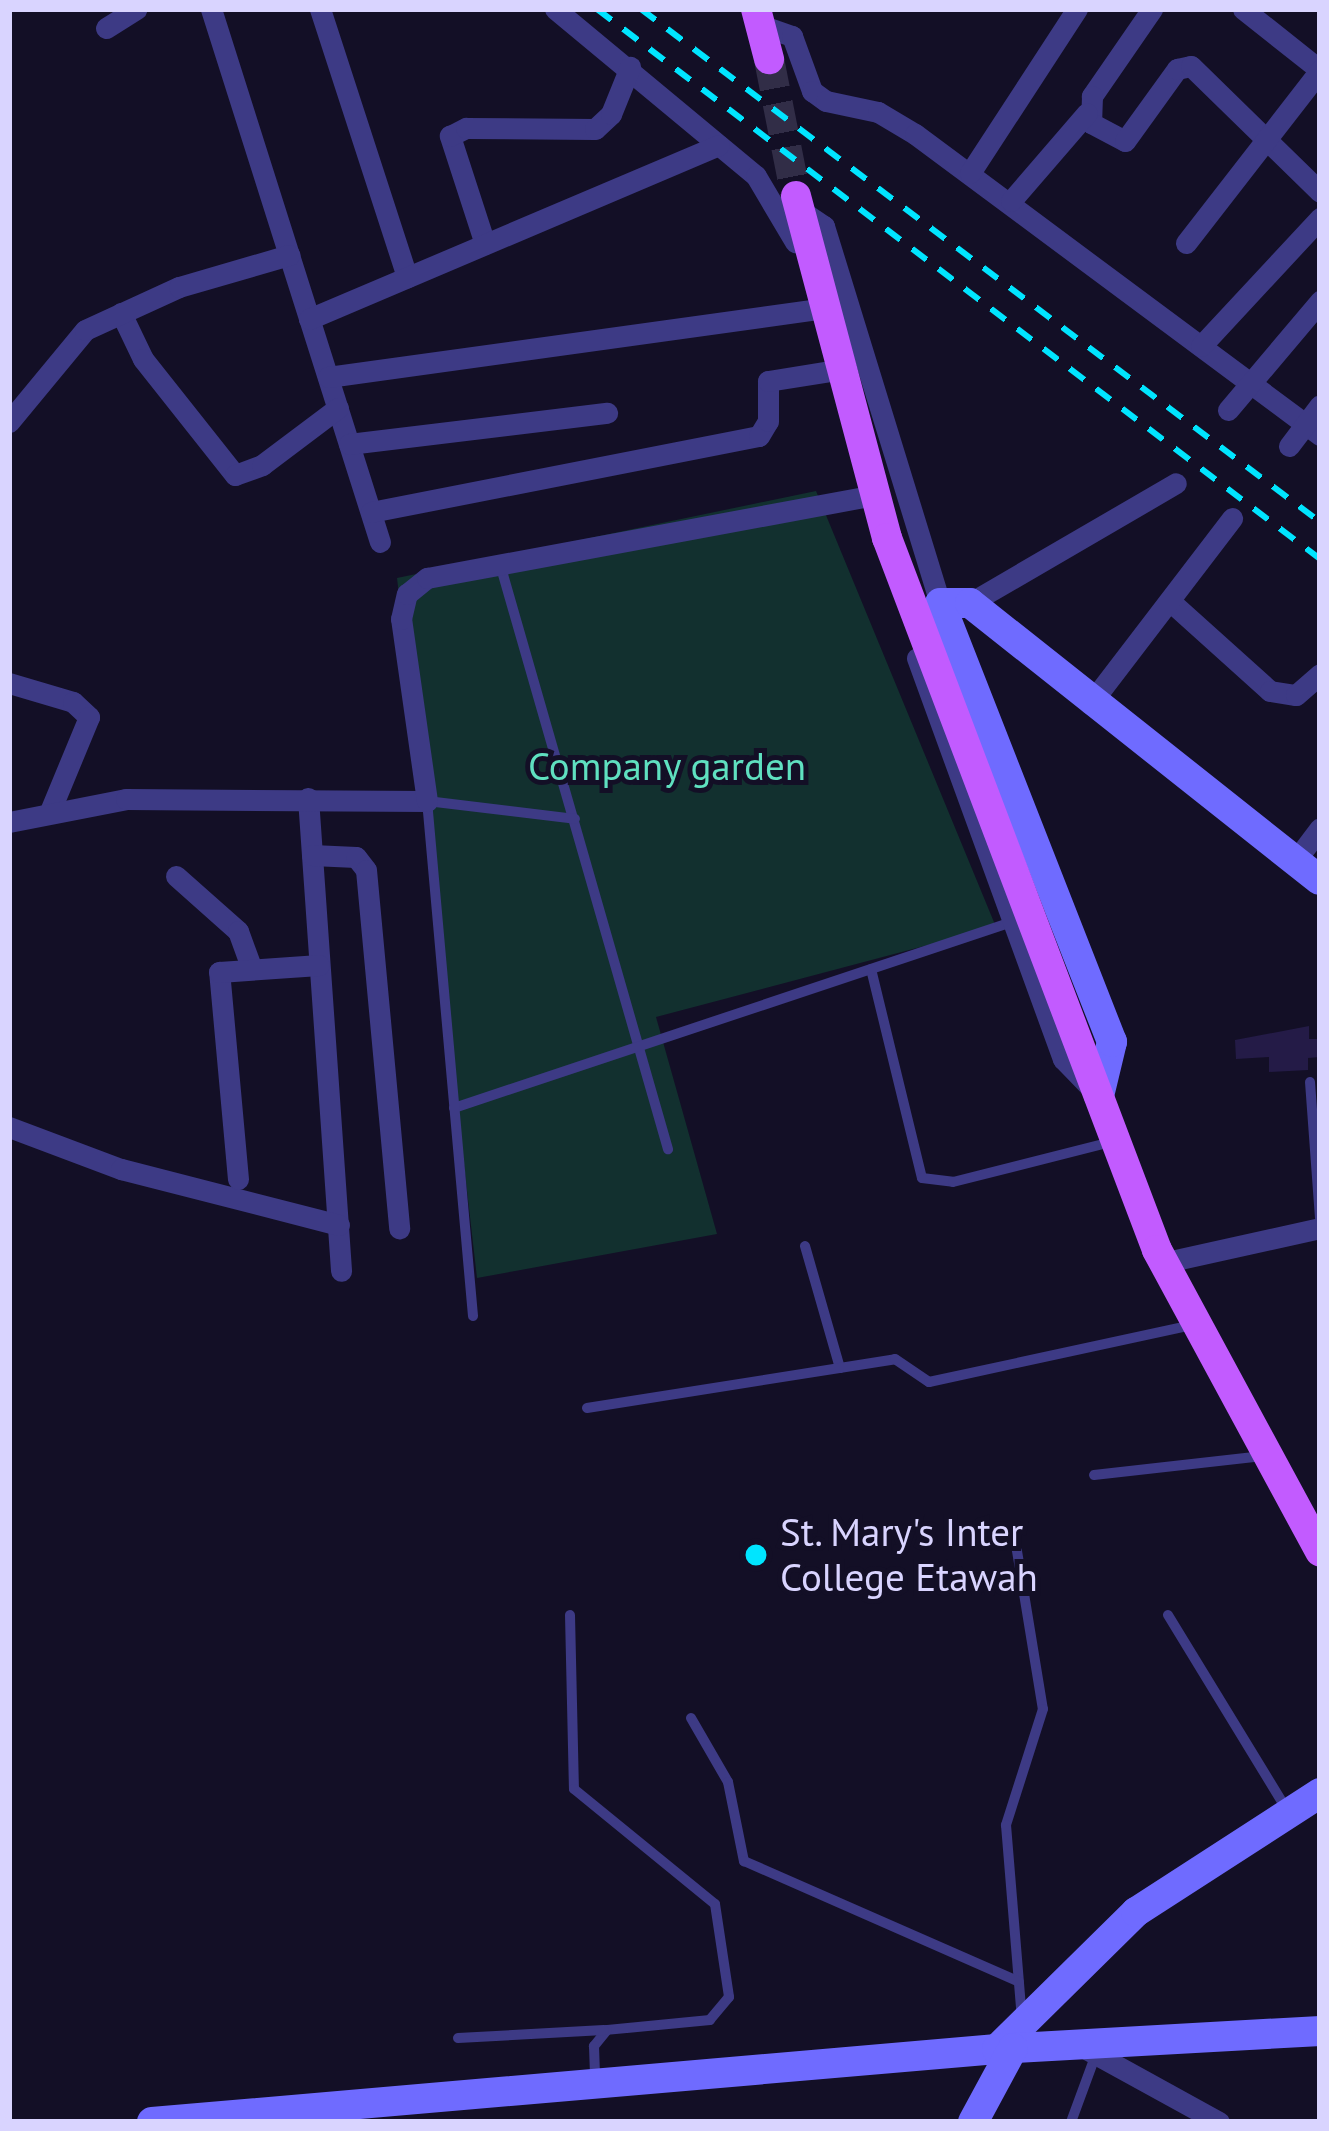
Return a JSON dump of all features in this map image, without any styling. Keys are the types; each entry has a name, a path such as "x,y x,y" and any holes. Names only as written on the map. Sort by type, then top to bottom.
{"main road":[{"path":"758,17 769,59"},
{"path":"798,203 886,538 1162,1263 1263,1456 1320,1552"}],"street":[{"path":"106,28 136,9"},
{"path":"211,9 380,542"},
{"path":"320,9 407,278"},
{"path":"555,9 719,145 782,208 815,308 863,497 1012,922 1063,1060 1099,1096"},
{"path":"970,173 1077,9"},
{"path":"1011,201 1087,113 1152,9"},
{"path":"1186,243 1266,133 1320,70 1243,9"},
{"path":"758,17 792,36 812,92 826,101 878,112 1011,201 1202,346 1315,421 1289,446"},
{"path":"485,244 450,136 466,128 595,130 610,114 630,67"},
{"path":"1087,113 1115,142 1125,141 1178,69 1191,67 1266,133 1320,192"},
{"path":"309,319 719,145"},
{"path":"798,203 824,226 1112,1042 1099,1096"},
{"path":"1202,346 1320,218"},
{"path":"9,422 18,392 85,330 289,255"},
{"path":"1228,410 1320,301"},
{"path":"328,377 815,308"},
{"path":"121,313 167,394 235,475 262,465 338,408"},
{"path":"371,512 759,436 768,421 768,381 831,370"},
{"path":"349,444 607,413"},
{"path":"955,603 1176,483"},
{"path":"9,822 126,799 427,801 402,647 407,594 452,568 863,497"},
{"path":"1090,704 1232,518"},
{"path":"1171,602 1270,691 1296,695 1320,674"},
{"path":"955,603 1307,870 1320,828"},
{"path":"9,683 87,711 50,811"},
{"path":"308,798 341,1271"},
{"path":"312,855 356,857 366,871 399,1228"},
{"path":"176,876 238,932 251,967"},
{"path":"238,1179 218,976 251,967 320,965"},
{"path":"9,1127 122,1169 339,1225"},
{"path":"1162,1263 1320,1228"},
{"path":"973,2122 1011,2040 1136,1912 1320,1793"},
{"path":"152,2122 382,2112 1011,2040 1087,2049 1320,2031"},
{"path":"1087,2049 1220,2122"}],"lane":[{"path":"499,560 668,1148"},
{"path":"473,1316 427,801 575,819"},
{"path":"454,1108 1012,922"},
{"path":"871,969 922,1178 953,1182 1116,1140"},
{"path":"1310,1082 1320,1218"},
{"path":"805,1246 839,1368"},
{"path":"586,1408 895,1359 929,1382 1193,1325"},
{"path":"1094,1475 1263,1456"},
{"path":"1011,2040 1019,1982 1006,1825 1043,1709 1017,1551"},
{"path":"458,2038 710,2020 729,1997 716,1904 574,1789 570,1615"},
{"path":"1168,1615 1288,1813"},
{"path":"691,1718 733,1796 744,1861 1019,1982"},
{"path":"595,2084 594,2046 607,2030"},
{"path":"1071,2122 1087,2049"}],"green space":[{"name":"Company garden","path":"816,491 996,927 656,1017 717,1234 477,1278 397,578"}],"building":[{"path":"1309,1026 1309,1039 1320,1039 1320,1057 1308,1058 1308,1070 1269,1072 1269,1057 1236,1059 1235,1040"}],"tunnel":[{"path":"769,59 796,196"}],"railway":[{"path":"597,9 1320,559"},
{"path":"641,9 1320,522"}],"place":[{"name":"St. Mary's Inter College Etawah","path":"756,1555"}]}
